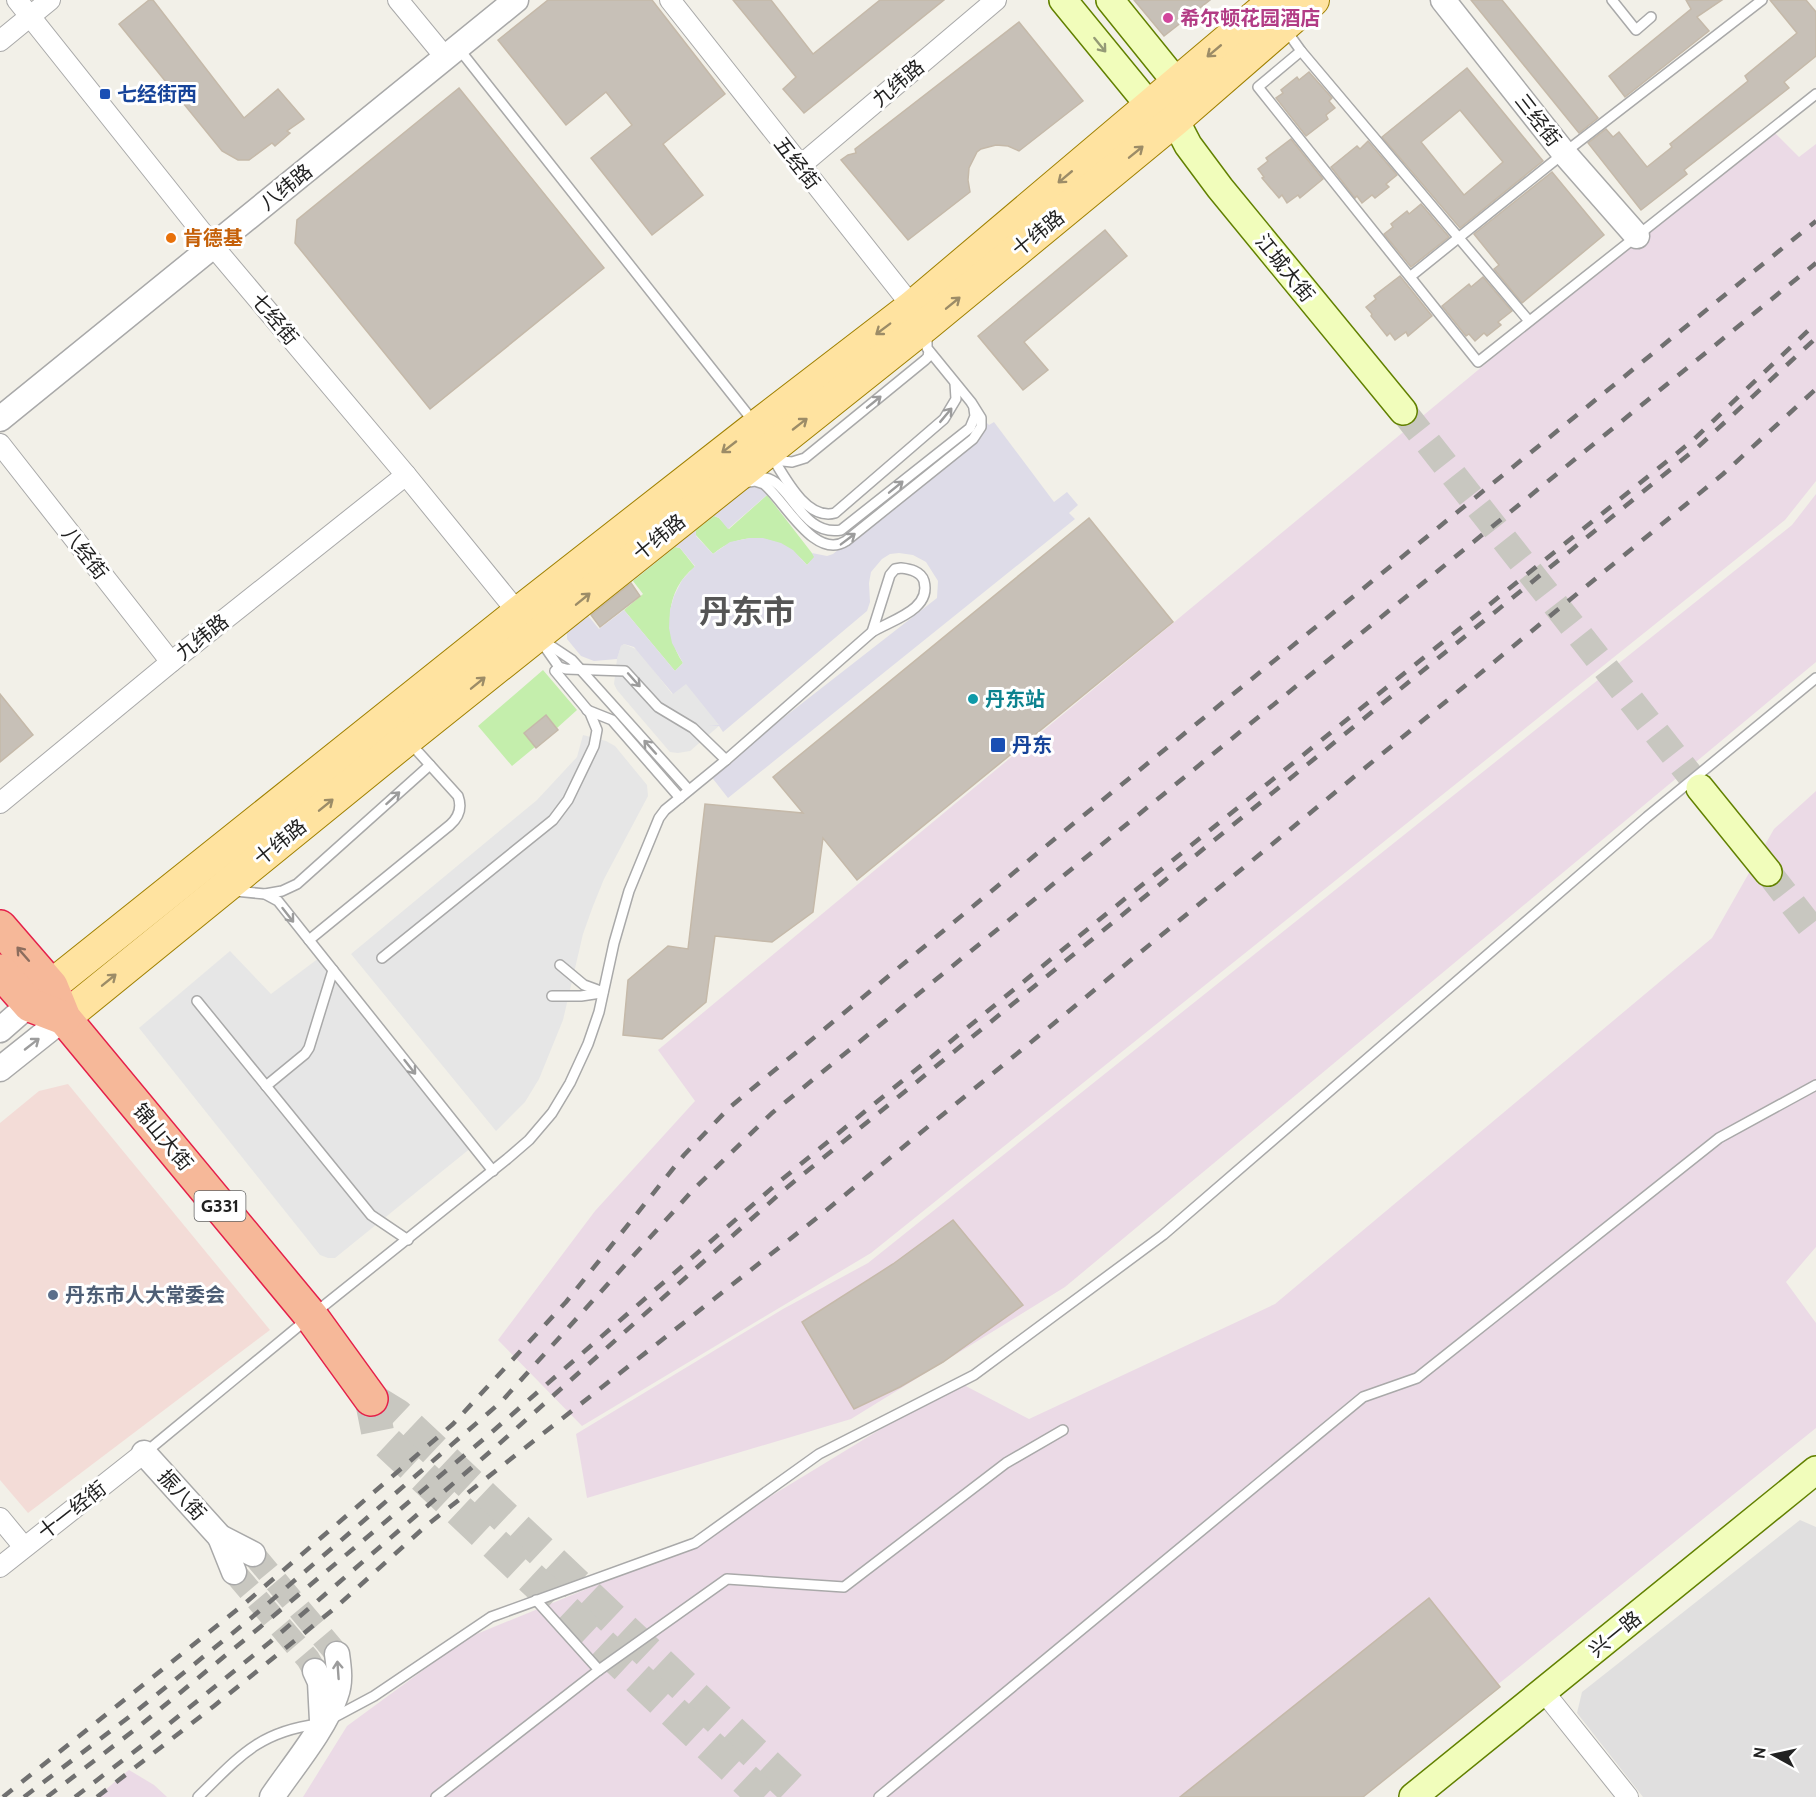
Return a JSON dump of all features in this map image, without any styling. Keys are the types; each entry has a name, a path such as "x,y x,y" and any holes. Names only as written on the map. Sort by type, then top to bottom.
{"highway":[{"name":"锦山大街","path":"0,927 40,995"},
{"name":"锦山大街","path":"0,971 40,995 64,1018 311,1316 371,1399"}],"main road":[{"name":"江城大街","path":"1062,0 1162,112 1220,188 1403,411"},
{"path":"1110,0 1177,82"},
{"name":"十纬路","path":"1162,112 1177,82 1279,13 1313,0"},
{"name":"十纬路","path":"40,995 765,442 923,327 1162,112 1279,13"},
{"name":"十纬路","path":"64,1018 407,740 527,624 715,492 765,442"},
{"path":"1700,788 1768,872"},
{"name":"兴一路","path":"1413,1797 1812,1482"}],"street":[{"name":"七经街","path":"16,0 213,246 406,475 527,624"},
{"path":"0,40 50,0"},
{"path":"398,0 451,52"},
{"name":"八纬路","path":"0,419 516,0"},
{"name":"五经街","path":"669,0 923,327"},
{"name":"九纬路","path":"800,166 996,0"},
{"name":"三经街","path":"1443,0 1564,153 1637,236"},
{"name":"八经街","path":"0,444 171,662"},
{"name":"九纬路","path":"0,803 171,662 406,475"},
{"name":"十纬路","path":"0,1030 40,995"},
{"name":"十纬路","path":"0,1069 64,1018"},
{"name":"振八街","path":"144,1453 220,1537 234,1572"},
{"name":"十一经街","path":"0,1567 144,1453"},
{"path":"0,1518 24,1547"},
{"name":"振八街","path":"220,1537 253,1554"},
{"path":"272,1797 322,1724 337,1694 340,1673 337,1654"},
{"path":"315,1671 320,1682 322,1724"},
{"path":"1544,1692 1628,1797"}],"lane":[{"path":"1612,0 1636,30 1652,17"},
{"path":"1411,276 1564,153 1762,0"},
{"path":"1279,13 1301,51 1530,321"},
{"path":"1301,51 1258,87 1478,362 1816,94"},
{"path":"451,52 765,442 805,505 823,514 835,513 944,419 956,399 955,383"},
{"path":"765,442 792,462 805,458 928,357 923,327"},
{"path":"748,482 754,481 767,487 813,538 828,546 841,545 976,435 982,422 971,402 955,383 923,327"},
{"path":"715,492 761,477 772,480 812,524 830,531 845,528 970,428 975,416 971,402"},
{"path":"144,1453 529,1140 561,1100 588,1044 620,919 649,838 659,818 872,632 917,607 925,589 922,575 901,568 895,569 890,574 872,632"},
{"path":"527,624 559,667 625,671 658,707 693,728 726,760"},
{"path":"527,624 572,660 689,790"},
{"path":"382,958 552,821 563,809 596,739 597,728 587,710 555,671 559,667"},
{"path":"198,1797 252,1746 294,1727 322,1724 374,1696 491,1617 695,1543 819,1454 974,1375 1163,1235 1647,817 1816,678"},
{"path":"587,710 612,720 680,798"},
{"path":"309,940 454,822 459,813 459,799 407,740"},
{"path":"218,893 244,891 264,894 282,891 297,884 430,765"},
{"path":"264,894 278,901 493,1171"},
{"path":"561,965 584,985 603,992"},
{"path":"266,1086 305,1054 309,1048 333,970"},
{"path":"552,996 581,996 603,992"},
{"path":"197,1001 371,1215 408,1239"},
{"path":"879,1797 1363,1397 1417,1378 1719,1137 1816,1085"},
{"path":"436,1797 599,1670 727,1579 844,1587 1006,1463 1063,1430"},
{"path":"536,1600 599,1670"}],"shaded area":[{"path":"1770,128 1799,157 1816,144 1816,481 1785,520 871,1253 582,1426 498,1340 595,1211 695,1101 658,1050"},
{"path":"984,420 989,425 994,422 1054,502 1067,492 1078,505 1069,513 1075,519 728,798 710,775 937,598 938,581 926,562 913,555 899,553 890,554 882,559 871,572 870,602 867,611 723,732 719,726 708,726 719,725 686,684 673,694 634,647 624,644 621,646 617,659 594,661 581,656 567,639 567,630 585,612 599,629 624,610 675,671 683,663 672,643 669,628 670,610 682,580 695,566 680,548 675,547 633,581 629,575 743,484 760,486 767,495 728,529 719,518 714,516 696,530 696,536 713,554 730,542 763,538 781,543 793,550 807,565 814,557 812,553 827,556 833,554 981,435"},
{"path":"1816,494 1816,662 1065,1287 851,1419 587,1498 576,1434 783,1309 868,1263 1792,525"},
{"path":"624,644 638,650 672,694 686,683 720,725 690,751 670,752 617,690 614,684 617,659 621,646"},
{"path":"583,735 606,741 615,746 647,785 648,796 604,879 593,906 583,934 563,1020 539,1079 525,1102 496,1131 351,954 537,800 577,757"},
{"path":"1816,791 1816,1247 1786,1282 1816,1323 1816,1428 1358,1797 303,1797 347,1726 467,1638 684,1549 958,1382 1029,1419 1275,1304 1712,938 1774,829"},
{"path":"230,951 271,994 323,955 477,1143 335,1258 320,1255 139,1028"},
{"path":"68,1084 270,1330 28,1513 0,1480 0,1123 39,1091"},
{"path":"1800,1520 1816,1527 1816,1797 1643,1797 1577,1713 1582,1692"},
{"path":"129,1770 154,1785 167,1797 97,1797"}],"green space":[{"path":"767,495 815,557 807,565 786,547 762,539 750,538 737,541 713,554 695,534 696,530 714,516 729,529"},
{"path":"675,547 680,548 695,567 678,587 670,612 672,638 683,663 675,671 624,610 643,594 633,581"},
{"path":"543,670 577,710 557,728 546,715 524,733 535,747 512,766 478,726"}],"building":[{"path":"149,0 153,0 244,118 278,89 304,119 287,131 290,133 275,146 272,143 249,160 238,160 222,151 119,24"},
{"path":"548,0 652,0 725,94 663,144 703,195 652,235 591,158 632,125 606,92 566,125 498,40"},
{"path":"733,0 771,0 813,54 880,0 944,0 804,113 783,89 796,77"},
{"name":"希尔顿花园酒店","path":"1134,0 1210,0 1164,36"},
{"path":"1471,0 1502,0 1598,118 1579,133"},
{"path":"1686,0 1722,0 1697,17 1709,31 1625,97 1609,76 1691,9"},
{"path":"1770,0 1806,0 1816,12 1816,56 1784,82 1789,88 1684,170 1687,174 1641,210 1588,143 1606,129 1613,137 1619,132 1647,167 1672,147 1670,144 1748,81 1745,76 1797,33"},
{"path":"1019,22 1083,101 1019,151 1008,146 996,145 977,152 969,168 970,192 908,240 841,160 856,153 855,149"},
{"path":"1467,68 1543,161 1460,228 1382,137","holes":["1460,110 1503,162 1464,195 1421,142"]},
{"path":"1309,72 1332,98 1329,101 1335,108 1326,115 1328,119 1306,136 1276,98 1283,93 1281,90 1297,77 1299,80"},
{"path":"459,88 604,268 430,409 295,243 297,220"},
{"path":"1291,139 1323,179 1300,198 1298,195 1287,203 1282,195 1279,198 1262,178 1264,177 1258,169 1268,161 1266,158"},
{"path":"1368,141 1397,175 1386,184 1389,187 1375,198 1372,195 1362,203 1357,196 1355,198 1331,167 1357,146 1360,149"},
{"path":"1552,172 1604,235 1522,303 1494,269 1499,265 1474,234"},
{"path":"1421,204 1449,237 1411,267 1384,234 1393,227 1391,224 1407,211 1409,214"},
{"path":"1105,230 1127,256 1024,342 1048,370 1023,390 978,336"},
{"path":"1400,276 1432,316 1408,336 1406,332 1395,340 1390,333 1387,336 1366,307 1376,299 1374,296"},
{"path":"1483,277 1512,311 1498,322 1501,325 1487,336 1484,333 1475,341 1469,334 1466,336 1442,306 1469,284 1471,287"},
{"name":"丹东站","path":"1089,518 1173,622 857,880 823,838 813,912 772,942 715,936 706,1002 662,1039 623,1035 628,980 668,946 688,949 705,804 803,813 773,777"},
{"path":"631,583 640,596 600,627 591,615"},
{"path":"0,694 33,735 0,762"},
{"path":"546,715 558,730 536,748 524,733"},
{"path":"953,1220 1023,1305 943,1362 900,1387 854,1409 802,1322 893,1264"},
{"path":"1429,1598 1500,1687 1363,1797 1180,1797"}],"tunnel":[{"path":"1403,411 1700,788"},
{"path":"1768,872 1816,934"},
{"path":"371,1399 397,1415 801,1797"},
{"path":"371,1399 378,1434 764,1797"},
{"path":"253,1554 337,1654"},
{"path":"234,1572 308,1659 315,1671"}],"railway":[{"path":"3,1797 243,1605 453,1424 566,1302 684,1155 730,1107 1057,837 1816,221"},
{"path":"24,1797 129,1717 250,1619 501,1402 693,1190 772,1113 1816,263"},
{"path":"47,1797 137,1728 259,1628 485,1438 780,1181 1116,906 1692,441 1816,323"},
{"path":"75,1797 270,1642 499,1444 785,1189 1698,447 1816,338"},
{"path":"97,1797 335,1608 427,1525 818,1217 1723,474 1816,389"}],"place":[{"name":"希尔顿花园酒店","path":"1168,18"},
{"name":"七经街西","path":"105,94"},
{"name":"肯德基","path":"171,238"},
{"name":"丹东站","path":"973,699"},
{"name":"丹东","path":"998,745"},
{"name":"丹东市人大常委会","path":"53,1295"}],"district":[{"name":"丹东市","path":"747,612"}]}
